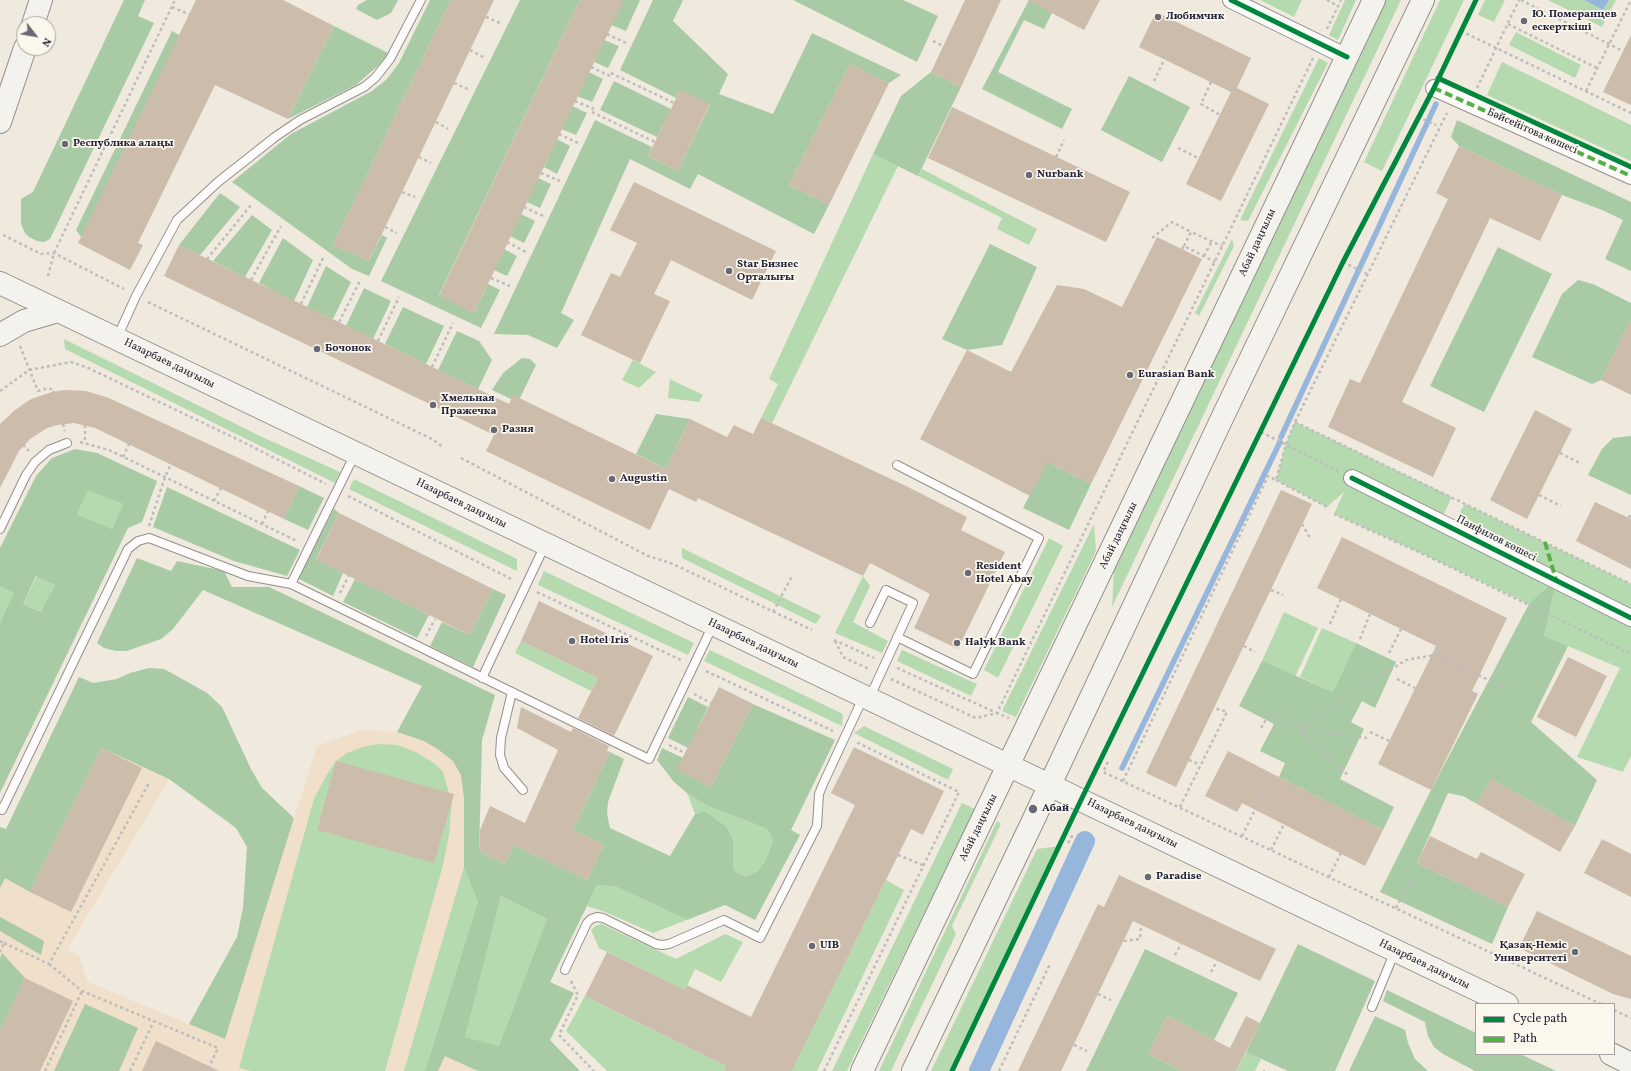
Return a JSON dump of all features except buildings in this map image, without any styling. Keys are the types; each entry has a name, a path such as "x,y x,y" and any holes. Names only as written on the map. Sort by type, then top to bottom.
{"main road":[{"path":"36,16 41,0"},
{"name":"Абай даңғылы","path":"862,1071 1374,0"},
{"path":"913,1071 1050,785 1224,414 1423,0"},
{"path":"0,122 22,56"},
{"name":"Назарбаев даңғылы","path":"0,283 1505,1003"},
{"path":"9,338 24,321 58,311"},
{"path":"1613,1055 1631,1064"}],"street":[{"path":"1231,0 1347,57"},
{"name":"Бәйсейітова көшесі","path":"1434,88 1631,176"},
{"name":"Панфилов көшесі","path":"1352,478 1631,618"}],"lane":[{"path":"117,339 136,296 171,230 185,212 218,182 275,137 300,120 364,87 375,78 390,59 421,0"},
{"path":"0,529 26,476 35,462 49,450 68,443"},
{"path":"291,584 356,454"},
{"path":"897,465 1039,538 974,674 897,637"},
{"path":"0,809 2,810 128,549 138,540 149,538 248,576 291,584 649,759 713,625"},
{"path":"482,678 546,545"},
{"path":"565,970 587,923 596,917 603,918 656,944 662,945 669,944 724,920 760,938 817,826 820,794 844,736 880,674 913,603 886,590 870,623"},
{"path":"512,692 502,738 500,755 504,768 523,790"},
{"path":"1372,1007 1395,950"}],"path":[{"path":"48,276 54,253 175,0"},
{"path":"1327,0 1338,6"},
{"path":"997,713 1340,0"},
{"path":"1473,94 1520,0 1623,51"},
{"path":"1586,91 1631,0"},
{"path":"172,7 194,16"},
{"path":"486,16 500,23"},
{"path":"1508,24 1597,68"},
{"path":"1458,38 1464,25"},
{"path":"1461,31 1631,113"},
{"path":"607,34 626,43"},
{"path":"933,41 943,46"},
{"path":"470,50 484,57"},
{"path":"1154,81 1164,60"},
{"path":"591,68 611,74 674,103"},
{"path":"1211,82 1201,104 1220,115"},
{"path":"454,83 468,89"},
{"path":"1415,124 1434,88"},
{"path":"575,101 655,142"},
{"path":"1418,117 1436,125"},
{"path":"436,122 448,129"},
{"path":"1276,480 1294,422 1440,127"},
{"path":"559,134 578,143"},
{"path":"1056,157 1064,140"},
{"path":"1178,148 1198,158"},
{"path":"419,157 431,163"},
{"path":"541,173 560,181"},
{"path":"402,192 414,198"},
{"path":"207,259 251,205"},
{"path":"524,208 543,216"},
{"path":"1152,238 1172,222 1222,246"},
{"path":"251,280 281,226"},
{"path":"385,226 397,233"},
{"path":"1191,232 1183,248 1215,262"},
{"path":"3,235 41,254 54,253 136,296 432,439 443,447"},
{"path":"1204,256 1212,241"},
{"path":"507,242 526,252"},
{"path":"300,304 324,256"},
{"path":"1340,270 1347,256"},
{"path":"1343,262 1367,274"},
{"path":"490,278 510,286"},
{"path":"339,322 361,279"},
{"path":"378,341 399,297"},
{"path":"432,367 453,323"},
{"path":"9,338 29,370 38,391 53,389 54,392"},
{"path":"0,391 29,370 71,362 86,367 241,441 526,586 959,792 824,1071"},
{"path":"1294,422 1631,584"},
{"path":"85,425 85,443"},
{"path":"1258,440 1265,425"},
{"path":"1261,432 1352,478"},
{"path":"68,443 85,443 109,450 310,547"},
{"path":"123,457 129,444"},
{"path":"1560,453 1582,464"},
{"path":"461,458 648,556 673,564 812,630"},
{"path":"145,539 165,477 171,464"},
{"path":"1123,781 1268,476 1327,507"},
{"path":"214,501 221,488"},
{"path":"1539,495 1561,506"},
{"path":"262,524 268,511"},
{"path":"1629,518 1631,513"},
{"path":"1334,514 1423,554 1631,654"},
{"path":"1302,524 1310,538"},
{"path":"334,605 349,575"},
{"path":"773,612 792,576"},
{"path":"1271,590 1283,595"},
{"path":"1330,624 1341,599"},
{"path":"1360,639 1370,614"},
{"path":"420,647 435,618"},
{"path":"1389,653 1402,629"},
{"path":"997,713 976,718 843,657 834,640 997,713 1012,720"},
{"path":"1244,646 1255,652"},
{"path":"1435,655 1437,646"},
{"path":"1299,728 1406,660 1435,655 1504,687"},
{"path":"1396,679 1415,688"},
{"path":"683,688 711,703"},
{"path":"1180,807 1226,712 1214,708"},
{"path":"1261,728 1270,713 1299,728 1349,776"},
{"path":"1299,728 1367,738"},
{"path":"1370,732 1389,741"},
{"path":"1189,760 1200,765"},
{"path":"1108,762 1103,772 1599,1003"},
{"path":"49,964 149,783"},
{"path":"1242,836 1263,794"},
{"path":"1271,850 1284,824"},
{"path":"1068,843 1074,832"},
{"path":"1329,877 1341,853"},
{"path":"898,854 924,865"},
{"path":"1396,908 1412,879"},
{"path":"1124,941 1140,939 1141,925"},
{"path":"0,940 49,964 82,990 218,1048 207,1071"},
{"path":"0,952 4,943"},
{"path":"1175,955 1181,944"},
{"path":"1211,972 1217,961"},
{"path":"999,1071 1050,964"},
{"path":"565,970 578,995 559,1035 594,1071"},
{"path":"45,1071 82,990"},
{"path":"1098,994 1111,1000"},
{"path":"1615,1010 1631,1018"},
{"path":"130,1071 154,1021"},
{"path":"1074,1045 1087,1051"}],"shaded area":[{"path":"362,730 482,740 479,851 505,864 514,845 597,885 507,1071 0,1071 0,843 102,748 169,779 67,950 79,956 88,982 225,1039 317,746"}],"green space":[{"path":"124,0 145,0 138,16 154,23 50,239 44,242 37,241 25,233 21,224 21,199 33,192"},
{"path":"367,0 398,0 391,13 377,20 356,9 358,5"},
{"path":"430,0 451,0 333,245 369,261 382,235 387,238 369,276 352,269 232,182 291,134 372,91 387,79 399,63"},
{"path":"520,0 580,0 439,295 474,313 488,284 500,290 481,328 381,281"},
{"path":"621,0 640,0 626,31 611,25"},
{"path":"653,0 683,0 673,21 728,74 719,94 773,114 812,33 901,75 889,83 850,64 789,185 829,205 814,234 698,174 690,189 630,159 561,313 574,320 557,348 528,335 494,334 595,120 652,147 648,156 678,171 710,105 680,90 676,98 620,70"},
{"path":"793,0 903,0 938,16 917,62"},
{"path":"1029,0 1052,13 1044,29 1024,20 998,72 1072,109 1062,129 982,89"},
{"path":"1260,0 1302,0 1294,17"},
{"path":"1345,0 1356,0 1338,40 1329,35"},
{"path":"1386,0 1401,0 1112,607 1114,570"},
{"path":"1440,0 1464,0 1382,171 1364,162"},
{"path":"1485,0 1505,0 1494,22 1478,15"},
{"path":"1548,0 1584,0 1603,10 1609,0 1616,0 1602,27"},
{"path":"334,26 388,53 381,63 356,85 288,119"},
{"path":"172,31 183,37 84,241 76,230"},
{"path":"1516,32 1581,65 1575,78 1509,45"},
{"path":"604,40 619,46 608,68 594,62"},
{"path":"1319,58 1328,63 1248,221 1240,220"},
{"path":"1502,62 1631,125 1631,161 1487,95"},
{"path":"589,72 603,79 592,102 577,96"},
{"path":"931,72 961,87 918,176 873,154 901,96"},
{"path":"1129,76 1190,107 1162,162 1101,130"},
{"path":"614,81 671,109 657,137 600,110"},
{"path":"572,106 587,113 576,135 561,129"},
{"path":"1457,120 1631,202 1631,271 1605,259 1623,220 1602,210 1562,195 1459,146 1451,137"},
{"path":"557,139 570,146 557,174 544,167"},
{"path":"873,154 898,166 772,423 761,418 778,384 769,379"},
{"path":"922,169 1037,229 1029,245 997,229 1002,218 918,176"},
{"path":"538,178 551,184 540,208 527,202"},
{"path":"220,193 240,207 200,255 179,245"},
{"path":"521,214 535,221 524,243 510,236"},
{"path":"252,215 272,230 245,277 213,261"},
{"path":"283,238 313,260 294,301 259,283"},
{"path":"1232,239 1234,246 1199,316 1195,313"},
{"path":"990,244 1037,267 1002,345 967,350 942,339"},
{"path":"1498,247 1552,274 1484,412 1430,386"},
{"path":"504,249 517,256 507,276 494,270"},
{"path":"326,266 351,282 333,319 307,307"},
{"path":"1578,280 1593,284 1631,303 1631,334 1625,331 1601,380 1592,384 1532,357 1562,294"},
{"path":"364,288 391,301 373,339 346,326"},
{"path":"403,307 444,326 426,364 385,344"},
{"path":"457,331 479,341 492,360 478,389 438,370"},
{"path":"64,339 260,436 340,472 335,483 65,349"},
{"path":"522,358 530,359 536,365 520,398 511,399 492,390 503,373"},
{"path":"633,360 656,372 639,388 622,380"},
{"path":"670,379 703,395 699,402 668,398"},
{"path":"656,414 690,419 666,469 636,454"},
{"path":"1295,422 1452,497 1440,522 1451,527 1465,504 1631,584 1631,756 1623,772 1577,757 1620,668 1544,636 1541,610 1334,514 1344,492 1327,507 1276,480 1286,444"},
{"path":"1631,436 1631,495 1588,475 1602,449 1613,438"},
{"path":"75,449 97,453 157,481 142,522 128,528 0,793 0,623 14,593 0,586 0,548 36,476 52,458","holes":["88,490 123,504 112,529 77,514","36,576 55,585 41,612 23,604"]},
{"path":"1047,462 1091,484 1069,530 1023,508"},
{"path":"354,479 517,559 517,571 349,489"},
{"path":"299,486 324,498 308,530 284,519"},
{"path":"167,487 300,550 287,576 234,561 153,527"},
{"path":"88,489 123,504 112,529 77,514"},
{"path":"334,509 339,513 316,559 343,573 333,596 297,578"},
{"path":"1094,524 1096,551 1016,717 1002,711"},
{"path":"1049,538 1063,546 998,678 984,670"},
{"path":"682,548 821,616 816,624 682,558"},
{"path":"137,558 171,571 177,561 224,571 232,587 269,587 495,695 482,740 479,851 505,864 514,845 587,880 604,845 573,830 610,752 624,759 608,802 607,814 610,828 670,856 695,814 705,811 726,826 733,839 734,870 741,875 747,876 758,871 765,861 773,841 770,833 765,828 706,805 687,793 674,782 657,760 662,748 683,758 677,770 711,787 753,704 835,740 791,830 800,835 755,920 725,905 687,920 617,887 597,885 550,982 574,993 550,1040 580,1071 478,1071 445,1056 438,1071 425,1071 478,902 464,867 464,798 461,775 453,761 439,750 424,741 397,732 422,686 203,590 173,629 161,639 127,651 116,651 104,648 97,643","holes":["501,896 547,919 499,1046 465,1037"]},
{"path":"544,571 694,643 688,655 538,585"},
{"path":"37,576 55,585 42,612 23,604"},
{"path":"863,576 870,586 853,622 888,641 882,653 835,633"},
{"path":"355,579 429,615 417,638 343,602"},
{"path":"1556,580 1544,636 1568,646 1531,722 1597,780 1575,826 1491,779 1477,804 1463,796 1448,793 1417,863 1508,907 1492,944 1380,892 1431,790 1529,604"},
{"path":"0,586 15,593 0,623"},
{"path":"493,589 506,595 473,667 430,646 442,622 470,635"},
{"path":"1284,612 1318,628 1295,677 1262,661"},
{"path":"1322,628 1356,643 1333,692 1300,677"},
{"path":"521,641 598,678 591,691 515,653"},
{"path":"1356,643 1396,662 1375,708 1362,701 1351,722 1364,729 1340,779 1394,807 1383,830 1279,777 1285,763 1260,751 1274,724 1239,706 1262,661 1333,692"},
{"path":"710,650 843,714 842,726 704,661"},
{"path":"902,650 977,684 971,696 897,661"},
{"path":"149,668 164,669 207,693 222,707 251,769 262,788 294,818 225,1039 189,1024 237,937 243,908 247,847 236,828 169,779 102,748 30,892 5,878 0,888 0,827 6,829 79,677 93,683 117,679 130,673"},
{"path":"688,697 708,707 688,748 668,738"},
{"path":"864,726 953,769 948,780 854,733"},
{"path":"379,744 397,745 416,752 434,763 443,772 449,793 336,762 317,830 452,800 449,835 443,865 385,1071 251,1071 239,1068 314,799 336,761 347,753 363,747"},
{"path":"687,793 706,805 765,828 770,833 773,841 765,861 758,871 747,876 741,875 734,870 733,839 726,826 705,811 695,814"},
{"path":"962,803 975,809 847,1071 832,1071"},
{"path":"997,821 1001,824 952,926 956,934 891,1071 879,1071"},
{"path":"1059,846 952,1071 931,1071 1037,849"},
{"path":"464,867 478,902 425,1071 404,1071"},
{"path":"886,880 904,890 817,1071 792,1071"},
{"path":"597,885 617,887 687,920 653,933 605,912 587,906"},
{"path":"501,896 547,919 499,1046 465,1037"},
{"path":"0,917 44,941 41,955 0,931"},
{"path":"601,924 676,959 725,934 743,942 721,982 695,969 685,990 599,948 591,930 595,926"},
{"path":"1298,944 1375,981 1335,1071 1288,1071 1246,1052"},
{"path":"1145,949 1238,993 1214,1040 1167,1016 1148,1054 1182,1071 1086,1071"},
{"path":"2,953 25,978 0,1031 0,959"},
{"path":"1387,990 1475,1033 1475,1055 1522,1055 1556,1071 1475,1071 1443,1054 1434,1047 1428,1036 1425,1022 1383,1001"},
{"path":"585,996 726,1066 724,1071 607,1071 566,1031"},
{"path":"85,1004 138,1028 119,1071 54,1071"},
{"path":"1375,1016 1405,1030 1408,1043 1415,1059 1428,1071 1349,1071"},
{"path":"1246,1052 1261,1059 1255,1071 1236,1071"}],"water":[{"path":"1584,0 1609,0 1603,10"}],"waterway":[{"path":"1281,437 1436,104"},
{"path":"1122,768 1280,442"},
{"path":"979,1071 1085,841"}],"marked path":[{"path":"1434,88 1631,176"},
{"path":"1545,542 1556,580"}],"cycle path":[{"path":"1231,0 1347,57"},
{"path":"952,1071 1081,800 1343,262 1434,88 1476,0"},
{"path":"1438,78 1631,167"},
{"path":"1352,478 1631,618"}],"place":[{"name":"Любимчик","path":"1158,17"},
{"name":"Ю. Померанцев ескерткіші","path":"1524,21"},
{"name":"Республика алаңы","path":"65,144"},
{"name":"Nurbank","path":"1029,175"},
{"name":"Star Бизнес Орталығы","path":"729,271"},
{"name":"Бочонок","path":"317,349"},
{"name":"Eurasian Bank","path":"1130,375"},
{"name":"Хмельная Пражечка","path":"433,405"},
{"name":"Разия","path":"494,430"},
{"name":"Augustin","path":"612,479"},
{"name":"Resident Hotel Abay","path":"968,573"},
{"name":"Hotel Iris","path":"572,641"},
{"name":"Halyk Bank","path":"957,643"},
{"name":"Абай","path":"1033,809"},
{"name":"Paradise","path":"1148,877"},
{"name":"UIB","path":"812,946"},
{"name":"Қазақ-Неміс Университеті","path":"1575,952"}]}
